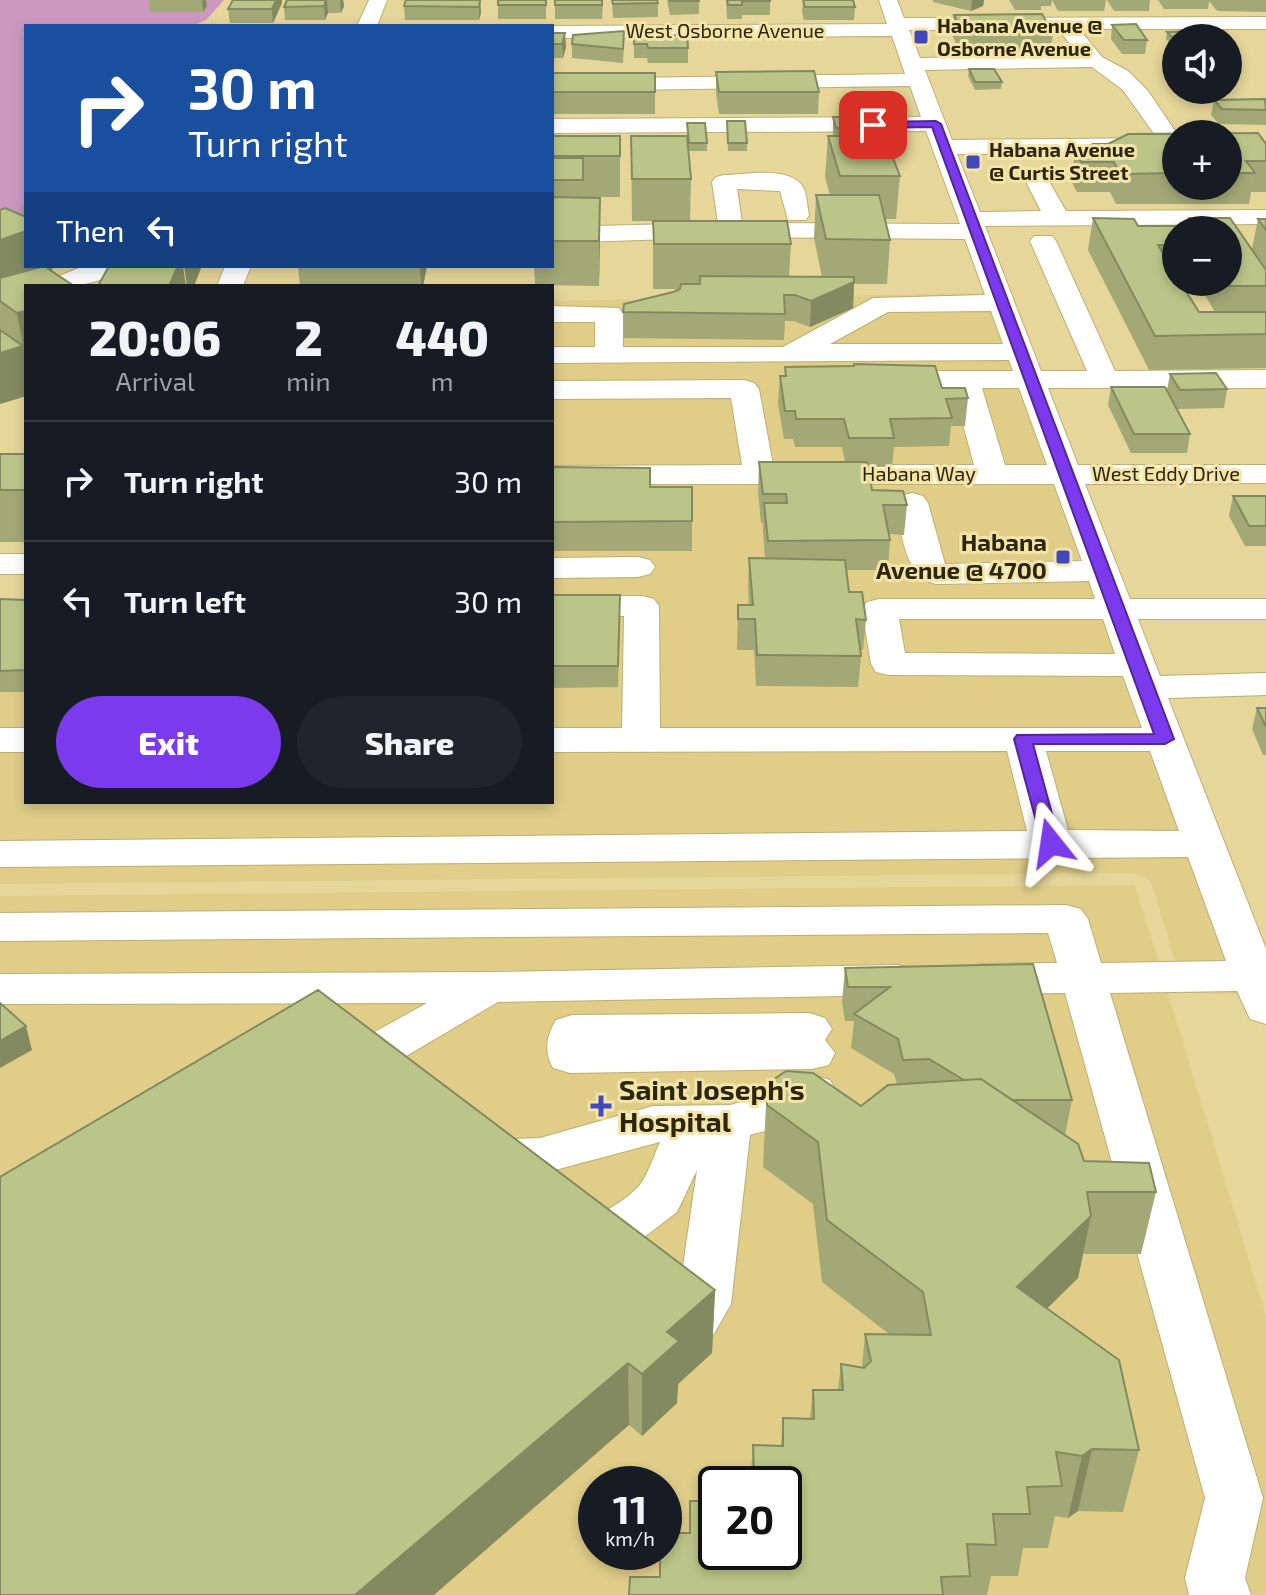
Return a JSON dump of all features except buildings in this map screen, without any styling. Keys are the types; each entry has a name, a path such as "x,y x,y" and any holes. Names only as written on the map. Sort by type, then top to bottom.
{"street":[{"path":"368,24 378,0"},
{"path":"987,0 1000,24"},
{"path":"0,989 489,987 1085,978 1260,992 895,18"},
{"name":"West Osborne Avenue","path":"554,32 895,18 1000,24 1266,23"},
{"path":"1063,23 1095,61"},
{"path":"779,39 787,83"},
{"path":"832,40 845,90"},
{"path":"554,85 689,84 729,62 787,83 845,90 917,77 1095,61 1116,69 1133,86 1162,128"},
{"path":"689,84 708,134"},
{"path":"559,126 708,134 940,135 1162,144"},
{"path":"1035,176 1057,218"},
{"path":"731,230 724,182 779,181 791,187 797,215"},
{"path":"976,231 1057,218 1266,217"},
{"path":"554,235 731,230 976,231 1043,241 1162,241"},
{"path":"648,232 650,246 655,249 773,249"},
{"path":"1043,241 1105,380"},
{"path":"1242,241 1266,241"},
{"path":"63,284 101,268"},
{"path":"554,355 788,355 883,304 1004,303"},
{"path":"554,314 609,314 609,355"},
{"path":"795,352 1026,366 1105,380 1266,379"},
{"path":"863,380 965,380 1026,366"},
{"path":"965,380 992,474"},
{"path":"554,390 744,389 757,461 554,450"},
{"name":"Habana Way","path":"567,474 757,461 992,474 1066,474"},
{"name":"West Eddy Drive","path":"1066,474 1266,474"},
{"path":"912,503 927,565 936,574 1102,571"},
{"path":"0,564 24,564"},
{"path":"554,568 638,567"},
{"path":"554,606 642,606 641,740"},
{"path":"1266,609 879,609 889,664 1266,684"},
{"path":"1023,739 1051,843"},
{"path":"554,740 1165,739"},
{"path":"0,740 24,740"},
{"path":"0,854 1206,844"},
{"path":"0,927 1066,919 1234,1498 1215,1578 1220,1595"},
{"path":"583,1251 599,1244 659,1198 688,1135 795,1104 813,1091 803,981"},
{"path":"281,1036 298,1011 301,986"},
{"path":"350,1067 489,987"},
{"path":"467,1160 540,1156 653,1124 727,1122"},
{"path":"687,1333 704,1304 727,1122"},
{"path":"513,1196 614,1134"},
{"path":"659,1198 716,1221"}],"shaded area":[{"path":"0,0 224,0 206,20 197,24 24,24 24,229 0,239"},
{"path":"988,293 989,298 881,299 782,349 554,349 554,301"},
{"path":"993,309 1048,466 554,467 554,361 789,361 890,310"},
{"path":"1054,481 1240,994 1185,993 1152,885 1146,878 1131,873 0,884 0,607 24,607 24,804 554,804 554,482"},
{"name":"Saint Joseph's Hospital","path":"1135,885 1266,1316 1266,1595 0,1595 0,896"}],"place":[{"name":"Habana Avenue @ Osborne Avenue","path":"921,37"},
{"name":"Habana Avenue @ Curtis Street","path":"973,162"},
{"name":"Habana Avenue @ 4700","path":"1063,557"},
{"name":"Saint Joseph's Hospital","path":"601,1106"}],"route":[{"path":"873,125 936,124 1165,739 1023,739 1051,843"}]}
